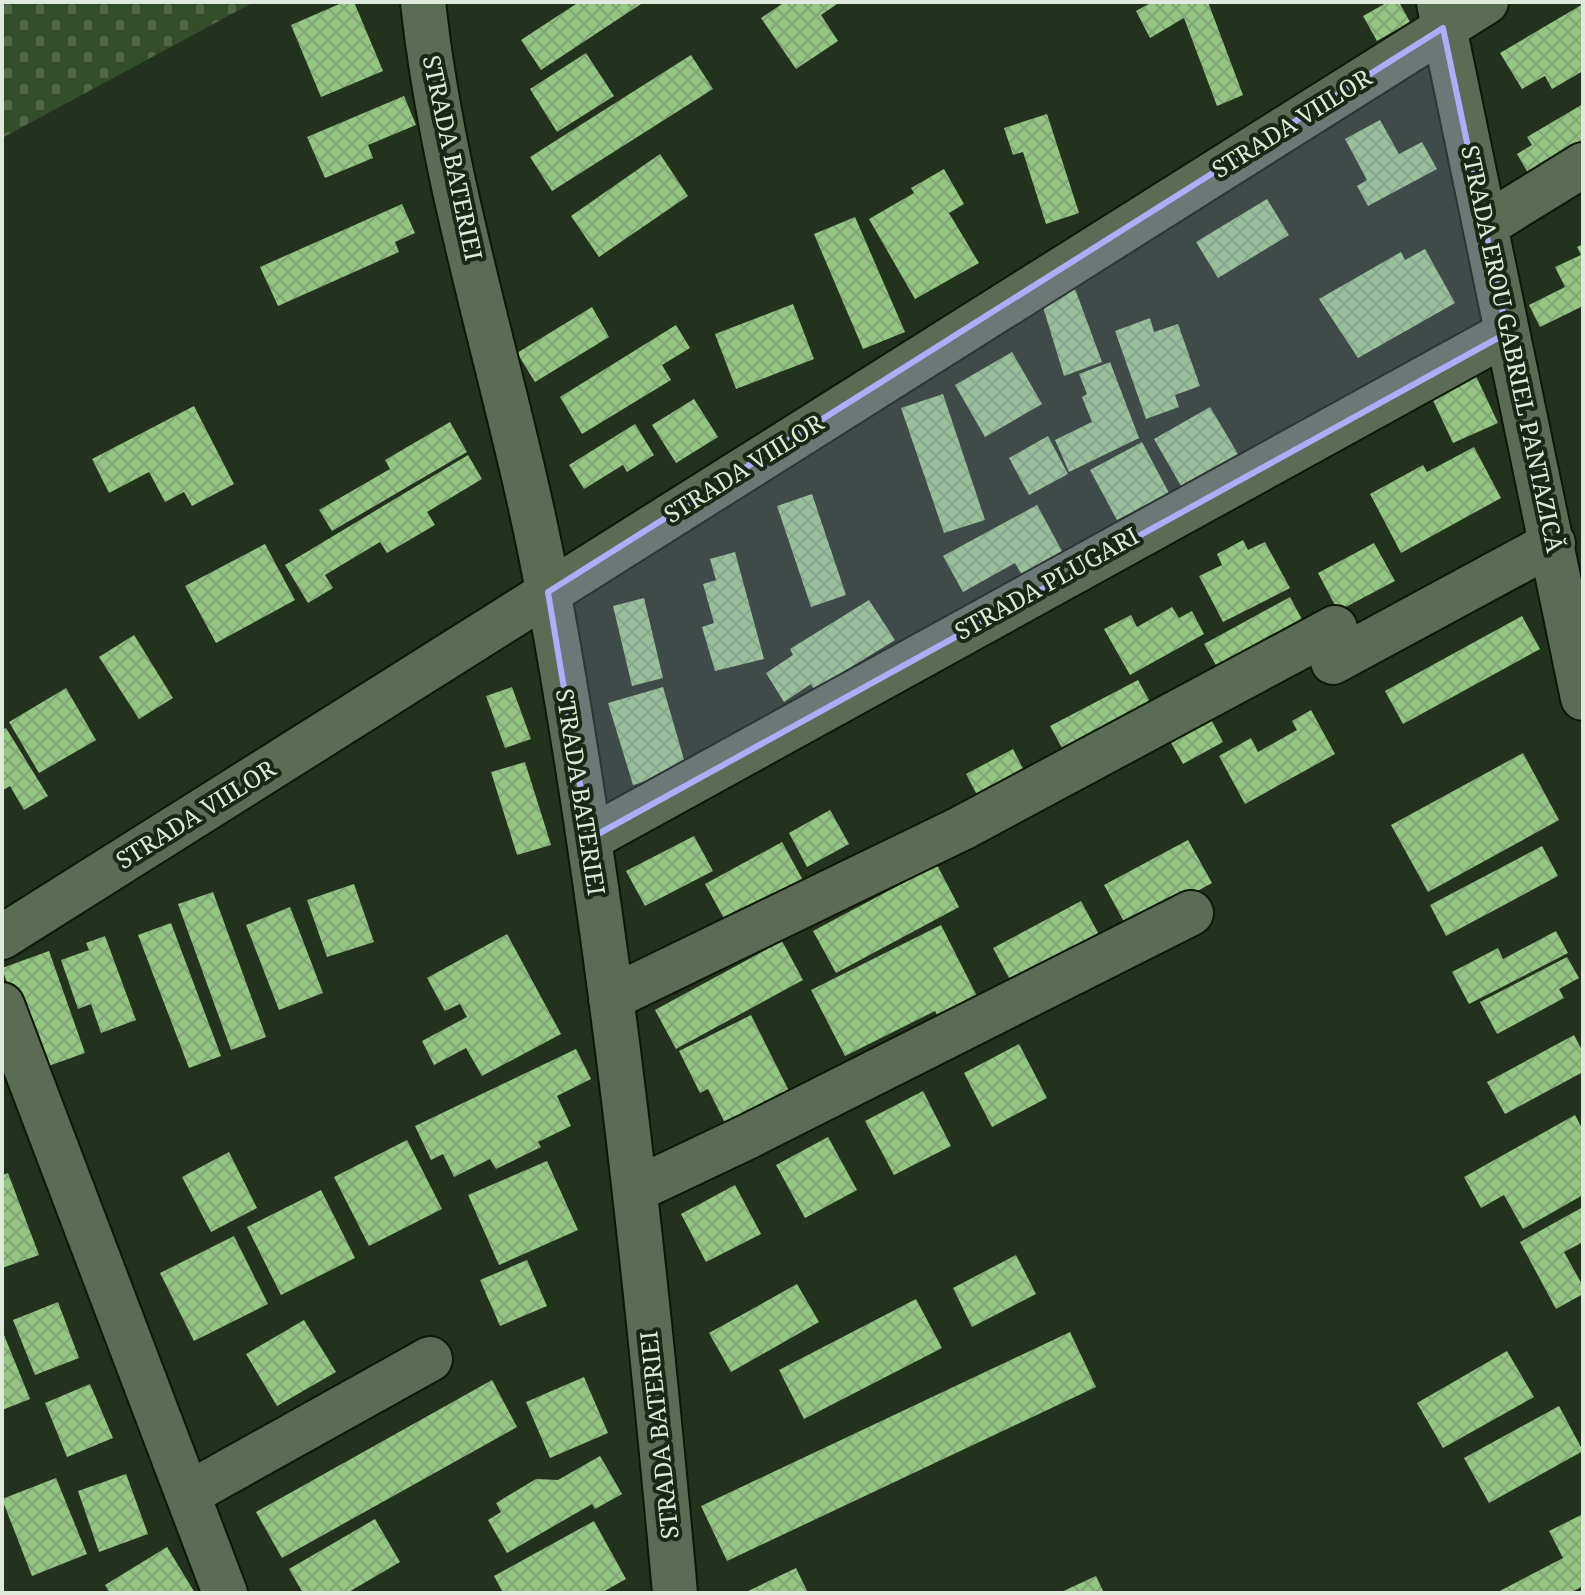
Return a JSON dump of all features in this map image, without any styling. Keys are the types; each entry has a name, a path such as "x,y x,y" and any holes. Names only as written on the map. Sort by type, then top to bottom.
{"street":[{"name":"STRADA BATERIEI","path":"423,2 445,141 548,592 589,839 635,1190 675,1593"},
{"name":"STRADA VIILOR","path":"2,937 548,592 1441,15 1486,2"},
{"name":"STRADA EROU GABRIEL PANTAZICĂ","path":"1441,15 1583,698"},
{"path":"1486,225 1583,165"},
{"name":"STRADA PLUGARI","path":"589,839 1507,333"},
{"path":"611,998 1334,645 1553,543"},
{"path":"635,1190 970,1027 1191,913"},
{"path":"2,1005 225,1593"},
{"path":"188,1494 430,1359"}],"highlighted area":[{"path":"1443,28 1507,333 589,839 548,592"}],"green space":[{"path":"2,2 254,2 2,138"}],"building":[{"path":"344,2 354,2 383,71 321,97 291,25"},
{"path":"579,2 644,2 541,70 521,40"},
{"path":"785,2 840,2 821,15 838,41 796,69 761,18"},
{"path":"1152,2 1208,2 1243,95 1217,106 1184,18 1150,38 1136,11"},
{"path":"1388,2 1399,2 1410,22 1377,41 1363,16"},
{"path":"1583,4 1583,71 1552,89 1545,76 1522,89 1500,53"},
{"path":"586,53 614,96 557,132 530,89"},
{"path":"691,55 713,89 552,191 530,157"},
{"path":"404,96 416,125 368,145 373,158 325,178 307,137"},
{"path":"1583,104 1583,147 1531,178 1517,154 1532,145 1527,137"},
{"path":"1047,114 1079,213 1046,224 1023,152 1013,155 1004,128"},
{"path":"1380,120 1399,154 1422,142 1437,169 1368,206 1357,186 1367,180 1345,139"},
{"path":"660,154 688,196 599,257 571,216"},
{"path":"944,169 964,204 949,213 979,263 915,299 869,219 914,193 911,188"},
{"path":"1267,199 1289,235 1218,278 1196,242"},
{"path":"402,204 415,233 395,242 399,252 278,306 260,267"},
{"path":"855,217 905,332 863,349 814,234"},
{"path":"1583,244 1583,306 1540,327 1529,305 1565,287 1555,267 1581,255 1577,247"},
{"path":"1425,249 1455,303 1358,358 1319,299 1401,252 1405,260"},
{"path":"1074,286 1102,362 1064,376 1043,307"},
{"path":"793,304 814,359 736,389 715,334"},
{"path":"592,307 609,337 535,382 517,353"},
{"path":"1150,318 1154,332 1178,324 1200,386 1175,395 1179,407 1146,419 1115,331"},
{"path":"676,325 690,348 662,365 671,380 582,434 560,397"},
{"path":"1012,352 1042,404 985,437 955,385"},
{"path":"1110,362 1139,438 1069,472 1055,440 1092,422 1082,397 1087,394 1079,374"},
{"path":"1476,376 1498,423 1453,443 1431,396"},
{"path":"943,394 985,520 944,533 901,408"},
{"path":"694,399 718,437 676,463 652,425"},
{"path":"194,406 234,484 192,506 184,492 165,502 149,472 109,493 92,459"},
{"path":"1210,407 1238,454 1181,486 1154,439"},
{"path":"450,422 467,452 332,531 319,510 390,469 385,460"},
{"path":"635,424 654,455 627,472 623,465 584,489 569,465"},
{"path":"1048,436 1068,474 1029,495 1009,458"},
{"path":"1142,442 1169,493 1117,520 1090,470"},
{"path":"1474,447 1501,498 1401,553 1370,494 1423,465 1427,472"},
{"path":"468,455 482,479 427,512 435,525 387,553 380,542 325,575 333,588 308,603 285,565"},
{"path":"812,494 846,595 811,607 777,506"},
{"path":"1037,505 1069,564 1028,586 1015,563 963,592 943,556"},
{"path":"1243,540 1248,550 1265,542 1290,588 1223,622 1199,576 1222,565 1217,554"},
{"path":"1374,543 1395,581 1338,611 1318,573"},
{"path":"265,544 295,600 216,643 185,586"},
{"path":"735,552 764,659 715,671 702,627 714,623 703,584 716,580 710,559"},
{"path":"1290,597 1306,627 1221,674 1204,644"},
{"path":"644,598 663,678 632,686 613,606"},
{"path":"869,600 895,640 814,690 811,684 784,702 766,673 793,655 790,649"},
{"path":"1172,607 1179,618 1192,611 1204,634 1130,675 1104,629 1131,615 1137,627"},
{"path":"1522,616 1540,649 1403,724 1385,691"},
{"path":"134,635 173,698 139,719 99,657"},
{"path":"1138,680 1155,711 1067,757 1050,726"},
{"path":"512,687 531,739 505,748 486,696"},
{"path":"663,687 687,770 633,785 608,703"},
{"path":"66,688 96,740 39,773 9,722"},
{"path":"1311,710 1335,754 1245,804 1219,756 1251,738 1258,752 1297,730 1292,721"},
{"path":"1211,719 1223,742 1183,764 1170,741"},
{"path":"6,728 48,796 24,810 10,786 2,791 2,730"},
{"path":"1013,749 1030,782 983,806 966,774"},
{"path":"1523,753 1559,820 1428,892 1391,825"},
{"path":"525,762 551,845 517,855 491,772"},
{"path":"830,810 849,844 807,867 789,833"},
{"path":"694,836 713,871 645,906 626,871"},
{"path":"1188,840 1212,883 1128,929 1104,885"},
{"path":"782,842 804,882 727,924 705,884"},
{"path":"1542,846 1558,876 1446,936 1430,905"},
{"path":"937,865 959,907 836,973 813,931"},
{"path":"354,884 374,942 327,957 307,900"},
{"path":"213,892 266,1037 231,1050 178,904"},
{"path":"1081,901 1104,944 1016,991 993,948"},
{"path":"290,907 323,993 279,1010 246,925"},
{"path":"171,923 221,1056 189,1068 138,935"},
{"path":"941,925 983,1008 944,1028 935,1011 845,1056 811,990"},
{"path":"1556,931 1568,953 1469,1004 1452,972 1498,948 1503,959"},
{"path":"507,934 561,1034 482,1076 466,1048 434,1065 422,1041 467,1017 460,1004 445,1011 427,978"},
{"path":"105,936 136,1020 101,1033 91,1004 78,1009 61,960 89,950 86,943"},
{"path":"782,941 803,980 676,1049 655,1010"},
{"path":"49,951 85,1053 37,1070 2,968"},
{"path":"1567,957 1579,978 1559,989 1564,998 1497,1034 1480,1002"},
{"path":"751,1015 789,1091 725,1123 708,1089 700,1093 679,1051"},
{"path":"1574,1035 1583,1052 1583,1072 1505,1114 1487,1082"},
{"path":"1019,1044 1047,1098 992,1127 964,1073"},
{"path":"576,1049 591,1079 557,1096 571,1126 538,1142 541,1147 496,1169 490,1159 454,1177 443,1154 431,1160 415,1126"},
{"path":"923,1091 951,1146 894,1175 865,1121"},
{"path":"1575,1115 1583,1130 1583,1195 1523,1229 1504,1195 1481,1208 1464,1177"},
{"path":"828,1137 857,1190 805,1218 776,1165"},
{"path":"407,1140 442,1209 369,1246 334,1177"},
{"path":"229,1152 257,1208 211,1232 182,1177"},
{"path":"547,1161 578,1230 499,1265 468,1195"},
{"path":"8,1173 39,1255 2,1268 2,1175"},
{"path":"735,1185 761,1234 706,1262 681,1214"},
{"path":"321,1190 355,1258 281,1295 247,1227"},
{"path":"1583,1207 1583,1242 1564,1252 1583,1286 1583,1294 1556,1309 1520,1242"},
{"path":"234,1236 268,1304 194,1341 160,1273"},
{"path":"1016,1255 1036,1294 972,1327 953,1288"},
{"path":"527,1260 547,1306 500,1326 480,1280"},
{"path":"797,1284 819,1322 731,1372 709,1333"},
{"path":"916,1299 942,1348 804,1419 779,1370"},
{"path":"58,1302 79,1358 35,1375 13,1320"},
{"path":"304,1320 336,1372 277,1406 246,1354"},
{"path":"2,1330 30,1399 2,1410"},
{"path":"1070,1332 1096,1387 727,1561 701,1506"},
{"path":"1507,1351 1534,1397 1443,1448 1417,1403"},
{"path":"584,1377 608,1433 550,1458 526,1402"},
{"path":"492,1380 517,1427 282,1558 256,1512"},
{"path":"90,1384 113,1438 67,1457 45,1403"},
{"path":"1559,1406 1583,1451 1489,1503 1464,1458"},
{"path":"600,1456 622,1494 595,1509 592,1504 507,1553 488,1520 501,1512 496,1503 536,1479 558,1480"},
{"path":"126,1474 148,1534 99,1552 78,1491"},
{"path":"56,1478 87,1554 32,1576 2,1499"},
{"path":"1583,1514 1583,1586 1570,1593 1496,1593 1563,1558 1549,1531"},
{"path":"375,1519 400,1562 347,1593 303,1593 289,1569"},
{"path":"594,1521 626,1579 601,1593 503,1593 494,1576"},
{"path":"167,1547 195,1593 110,1593 105,1585"},
{"path":"796,1568 808,1593 744,1593"},
{"path":"1096,1576 1104,1593 1059,1593"}]}
